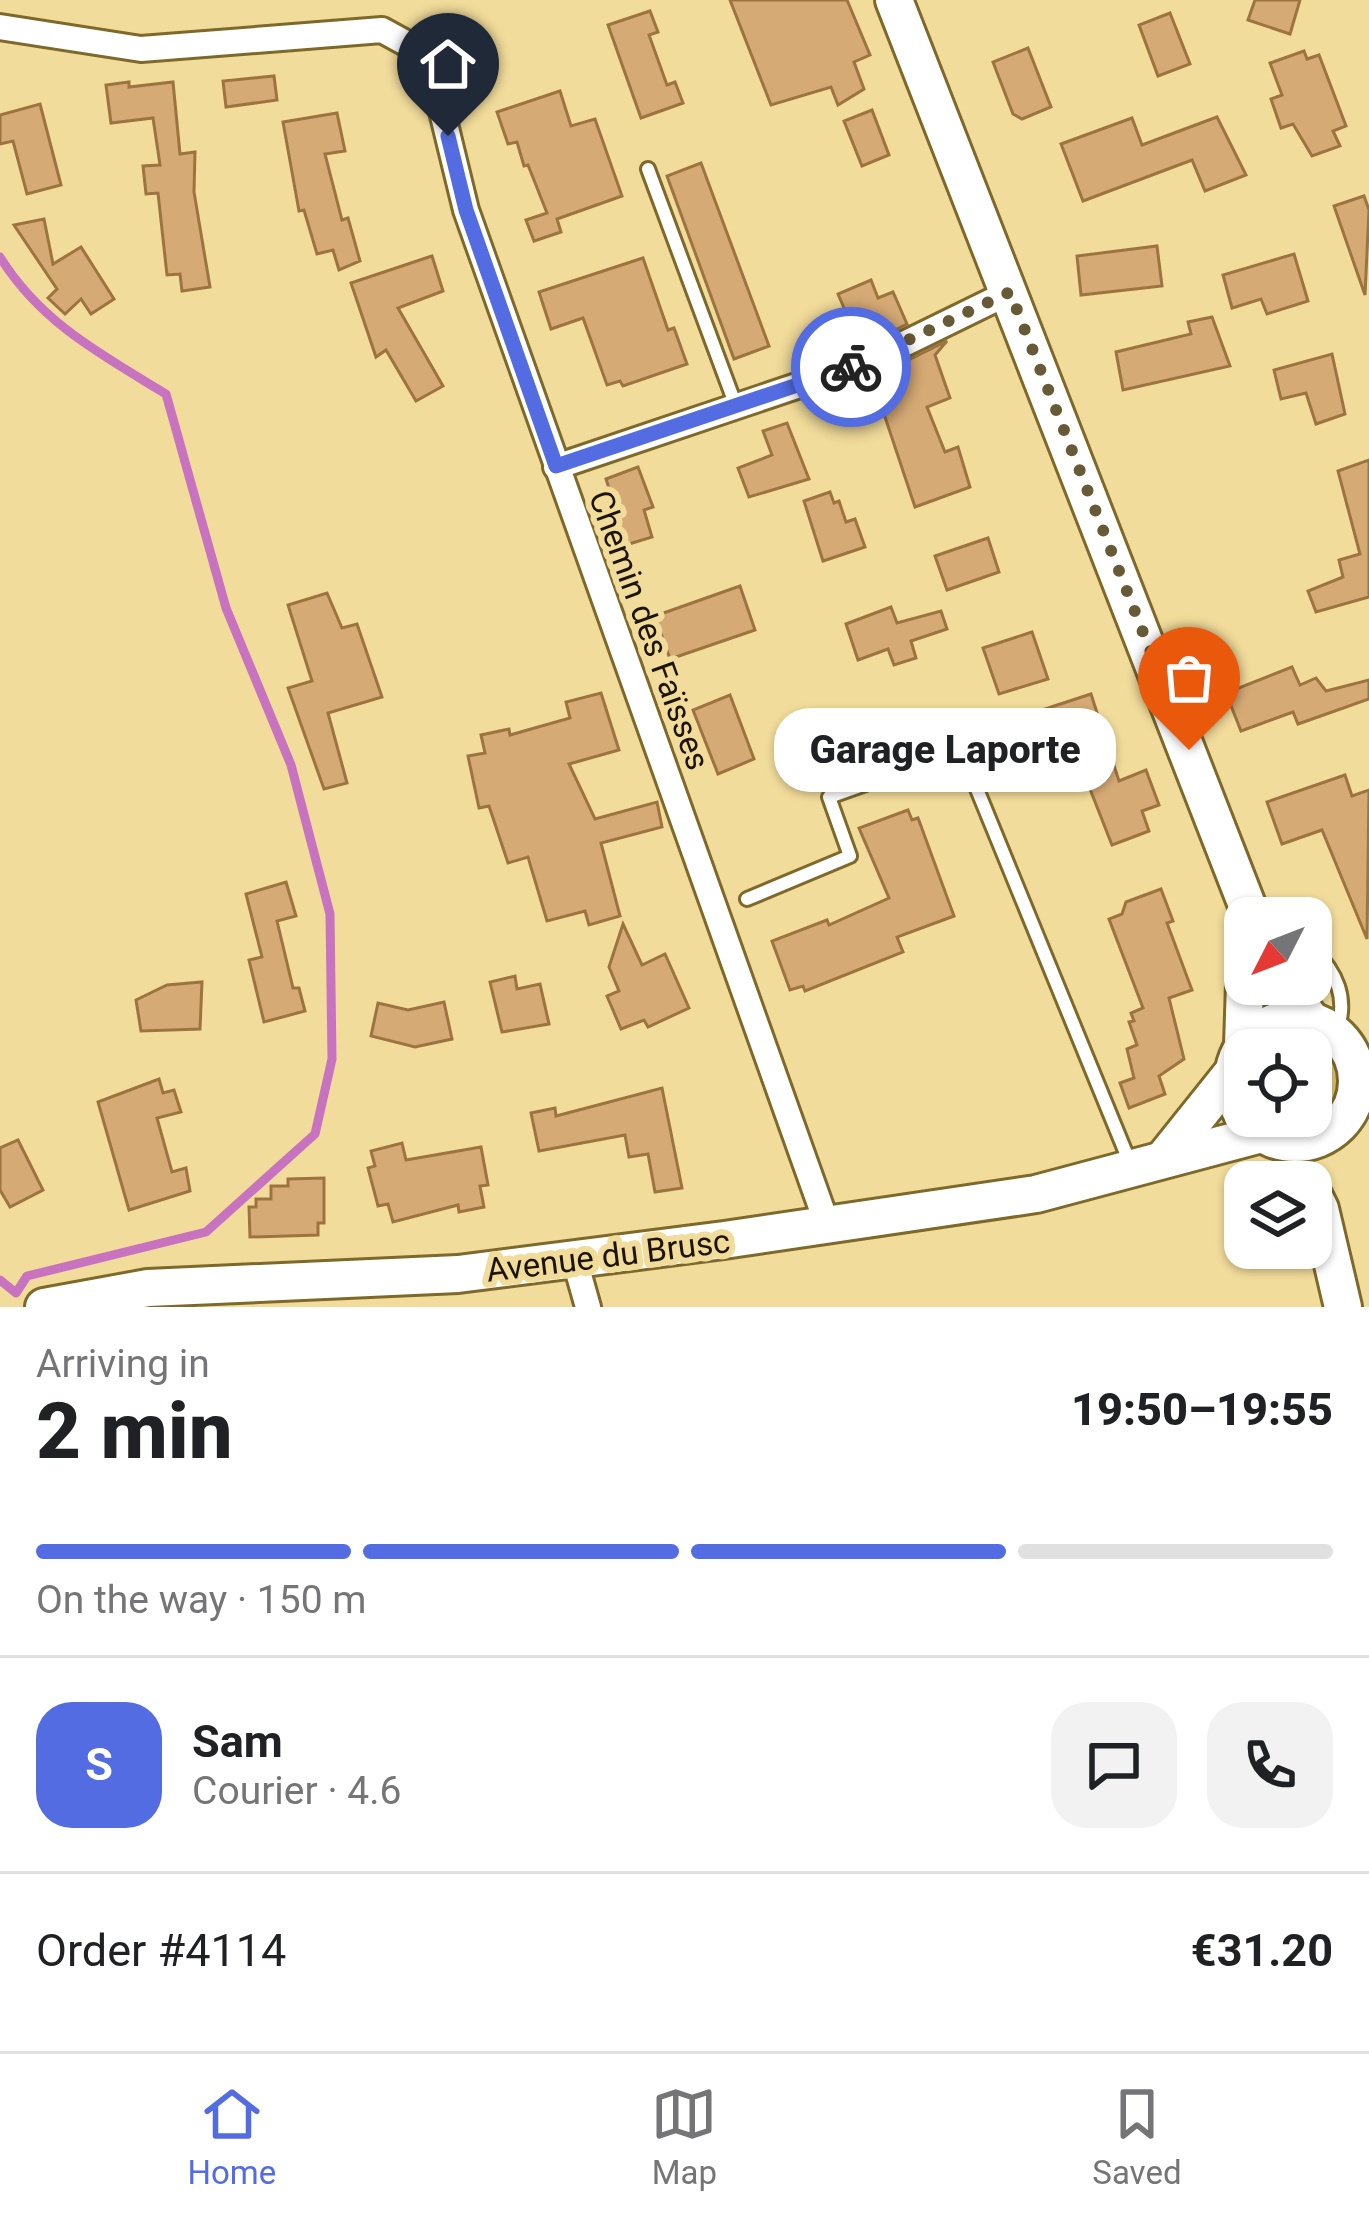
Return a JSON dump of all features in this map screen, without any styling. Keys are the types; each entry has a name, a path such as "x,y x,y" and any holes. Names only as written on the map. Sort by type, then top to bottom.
{"street":[{"path":"894,0 1249,897"},
{"name":"Chemin des Faïsses","path":"0,27 141,49 382,30 413,47 436,87 466,210 827,1224"},
{"path":"556,466 865,363 1010,292"},
{"path":"1306,1005 1342,1041 1357,1094 1328,1161"},
{"path":"1266,1029 1273,1022 1298,1029"},
{"path":"1149,1163 1224,1075"},
{"path":"1272,1138 1316,1140 1350,1118"},
{"path":"1272,1138 1288,1161"},
{"name":"Avenue du Brusc","path":"44,1307 148,1288 458,1274 575,1261 1036,1194 1149,1163 1272,1138"},
{"path":"575,1261 588,1307"},
{"path":"1332,1267 1343,1307"}],"lane":[{"path":"648,169 736,406"},
{"path":"747,899 850,856 830,796 961,750 1149,1163"},
{"path":"1332,972 1342,997 1342,1041"}],"shaded area":[{"path":"1292,1018 1324,1029 1266,1029"},
{"path":"1332,1032 1355,1064 1354,1101 1332,1135"},
{"path":"1273,1137 1327,1137 1303,1146"}],"building":[{"path":"730,0 847,0 870,55 854,62 864,89 838,105 831,87 771,105"},
{"path":"1255,0 1300,0 1290,34 1248,20"},
{"path":"650,11 658,32 649,35 667,85 675,82 683,103 641,118 608,25"},
{"path":"1170,13 1190,64 1158,76 1139,25"},
{"path":"1028,48 1051,107 1022,119 1013,114 993,62"},
{"path":"1304,51 1307,59 1319,55 1346,126 1333,131 1340,146 1312,156 1293,124 1281,128 1271,99 1282,95 1270,63"},
{"path":"274,76 277,100 226,107 223,81"},
{"path":"129,82 129,87 173,82 180,154 195,152 194,192 210,287 182,291 180,274 167,275 158,193 146,194 143,166 160,165 153,118 111,123 106,85"},
{"path":"560,91 571,126 595,119 622,196 557,219 561,232 534,241 526,220 547,213 517,142 508,144 497,112"},
{"path":"40,104 61,185 27,194 13,141 0,144 0,115"},
{"path":"872,110 889,155 862,166 844,121"},
{"path":"337,113 345,151 325,154 342,220 348,218 360,261 339,270 333,250 317,254 304,210 299,211 283,122"},
{"path":"1217,117 1246,175 1205,191 1192,160 1083,201 1061,144 1132,118 1142,145"},
{"path":"701,163 769,346 734,359 667,176"},
{"path":"1364,196 1369,210 1365,295 1334,206"},
{"path":"44,219 53,264 81,247 114,299 91,314 81,299 65,314 48,298 57,289 14,225"},
{"path":"1157,246 1162,286 1081,295 1077,256"},
{"path":"1294,254 1308,301 1267,314 1261,299 1232,308 1223,275"},
{"path":"432,256 443,291 398,308 443,386 416,401 386,350 376,357 351,283"},
{"path":"643,258 668,330 674,328 687,364 623,386 620,381 607,385 583,318 551,329 539,292"},
{"path":"871,280 878,298 893,292 907,324 861,347 838,294"},
{"path":"1212,317 1230,366 1123,390 1116,352 1191,334 1188,322"},
{"path":"947,341 935,355 950,398 927,407 945,452 958,447 970,487 915,507 872,378"},
{"path":"1332,354 1345,414 1316,424 1306,393 1281,399 1274,370"},
{"path":"787,423 809,479 749,497 738,468 772,455 763,431"},
{"path":"1369,460 1369,597 1316,612 1308,591 1343,577 1339,560 1360,554 1338,471"},
{"path":"638,467 653,507 644,510 652,537 616,548 608,520 618,516 606,479"},
{"path":"830,492 834,503 839,501 846,522 855,519 865,547 823,561 804,501"},
{"path":"988,538 999,572 947,590 935,556"},
{"path":"740,586 755,630 670,659 655,616"},
{"path":"327,593 342,628 357,624 382,697 328,713 347,783 324,789 288,688 312,681 288,605"},
{"path":"891,607 897,623 941,611 947,629 911,641 916,658 894,665 888,649 858,660 846,624"},
{"path":"1032,632 1048,679 999,694 983,648"},
{"path":"1292,667 1300,685 1316,678 1326,691 1369,680 1369,699 1298,724 1293,712 1241,731 1226,693"},
{"path":"601,693 619,750 569,764 595,819 657,802 662,827 601,843 620,916 589,925 585,911 547,921 528,857 508,863 489,806 479,808 468,756 485,753 481,735 509,729 510,735 570,718 566,702"},
{"path":"1091,694 1119,781 1146,770 1159,805 1142,811 1149,831 1112,845 1088,784 1072,790 1066,769 1050,776 1040,746 1051,742 1039,711"},
{"path":"730,695 754,759 718,774 693,710"},
{"path":"1345,775 1352,796 1369,790 1367,939 1322,830 1282,844 1267,802"},
{"path":"908,810 912,820 918,818 954,916 897,937 903,952 805,991 803,986 790,990 772,941 827,920 829,925 889,898 859,828"},
{"path":"286,882 296,916 277,921 293,988 299,988 305,1011 264,1022 249,960 262,957 246,894"},
{"path":"1161,889 1173,921 1167,923 1192,990 1169,998 1184,1059 1159,1076 1165,1094 1129,1108 1120,1083 1134,1078 1127,1049 1137,1045 1129,1022 1134,1021 1131,1013 1143,1008 1109,919 1122,914 1126,902"},
{"path":"623,924 642,965 665,954 689,1008 648,1027 644,1020 621,1029 607,996 619,991 609,967"},
{"path":"515,976 517,989 540,984 549,1024 502,1032 490,982"},
{"path":"202,982 200,1029 141,1031 136,1000 167,985"},
{"path":"444,1002 452,1039 415,1047 371,1036 378,1003 408,1010"},
{"path":"159,1079 163,1093 174,1090 181,1112 157,1118 172,1172 186,1168 190,1191 129,1210 98,1102"},
{"path":"662,1088 682,1188 655,1192 648,1154 629,1157 625,1135 539,1151 531,1113 555,1108 556,1116"},
{"path":"18,1140 43,1190 10,1207 0,1190 0,1148"},
{"path":"402,1143 406,1160 481,1147 488,1185 480,1186 484,1207 459,1212 458,1205 393,1222 388,1204 378,1206 368,1168 375,1166 371,1151"},
{"path":"324,1178 324,1223 318,1223 318,1235 250,1237 249,1207 256,1207 256,1199 271,1199 271,1186 288,1186 288,1179"}],"waterway":[{"path":"0,257 54,319 166,394 226,608 291,765 330,914 332,1059 315,1134 206,1232 27,1276 16,1293 0,1280"}],"way so far":[{"path":"851,367 1010,292 1189,750"}],"place":[{"name":"Garage Laporte","path":"1189,750"}],"route":[{"path":"448,136 466,210 556,466 851,367"}]}
